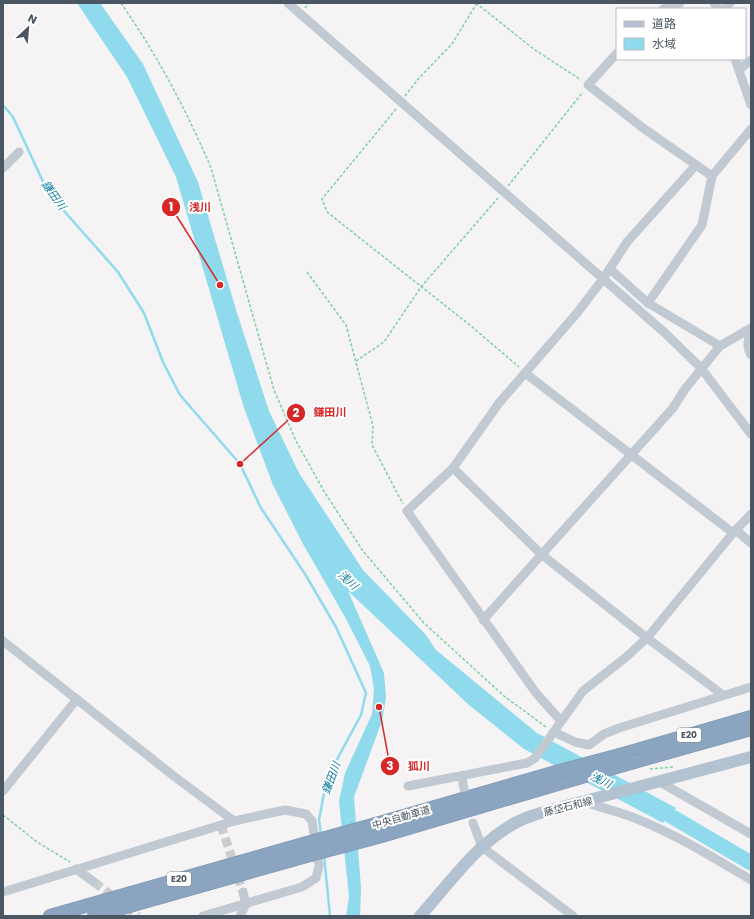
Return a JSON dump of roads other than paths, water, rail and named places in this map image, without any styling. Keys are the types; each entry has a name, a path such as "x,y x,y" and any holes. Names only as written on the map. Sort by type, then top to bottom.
{"highway":[{"name":"中央自動車道","path":"377,830 556,772 751,717"},
{"name":"中央自動車道","path":"50,916 571,780 751,729"},
{"name":"中央自動車道","path":"94,916 309,849"}],"main road":[{"name":"藤垈石和線","path":"420,916 482,847 501,832 520,820 544,812 602,798 751,757"}],"street":[{"path":"288,3 665,333 702,368 751,434"},
{"path":"666,8 680,3"},
{"path":"616,54 588,85 643,128 712,176"},
{"path":"735,60 751,105"},
{"path":"739,70 751,60"},
{"path":"648,303 702,225 712,176 751,129"},
{"path":"3,168 19,152"},
{"path":"560,721 536,693 407,511 453,468 499,403 577,313 603,279 627,242 696,165"},
{"path":"610,269 648,303 720,346"},
{"path":"483,620 673,408 720,346 751,329"},
{"path":"751,329 748,338 748,349 751,355"},
{"path":"525,372 631,454 751,543"},
{"path":"453,468 541,554 647,638 723,695"},
{"path":"408,786 527,763 535,758 552,735 560,721 584,690 625,658 647,638 735,531 751,514"},
{"path":"3,641 234,821"},
{"path":"552,735 575,742 589,744 604,734 619,728 751,687"},
{"path":"3,791 77,699"},
{"path":"462,776 464,789"},
{"path":"660,782 751,834"},
{"path":"585,802 636,818 649,824 710,855 751,880"},
{"path":"3,892 234,821 285,810 306,814 312,821 319,866 316,878 302,887 203,916"},
{"path":"473,823 482,847 572,916"},
{"path":"76,869 94,882"},
{"path":"240,916 246,904 243,892"}],"water":[{"path":"77,3 100,3 143,64 198,182 237,313 269,411 299,473 363,570 426,635 436,650 537,733 676,808 663,823 524,749 469,705 348,591 384,673 386,698 382,721 354,797 361,888 360,916 346,916 349,897 339,801 345,773 372,714 374,689 370,666 345,617 303,544 273,485 244,408 176,177 127,77"}],"waterway":[{"name":"鎌田川","path":"3,105 13,117 46,188 118,272 144,313 163,362 180,395 240,464 261,508 305,574 336,627 366,693 361,715 335,763 325,788 319,820 321,834"},
{"name":"浅川","path":"652,805 751,863"},
{"name":"鎌田川","path":"324,855 330,916"}],"tunnel":[{"path":"221,825 243,892"},
{"path":"94,882 138,916"}],"place":[{"name":"浅川","path":"220,285"},
{"name":"鎌田川","path":"240,464"},
{"name":"狐川","path":"379,707"}]}
